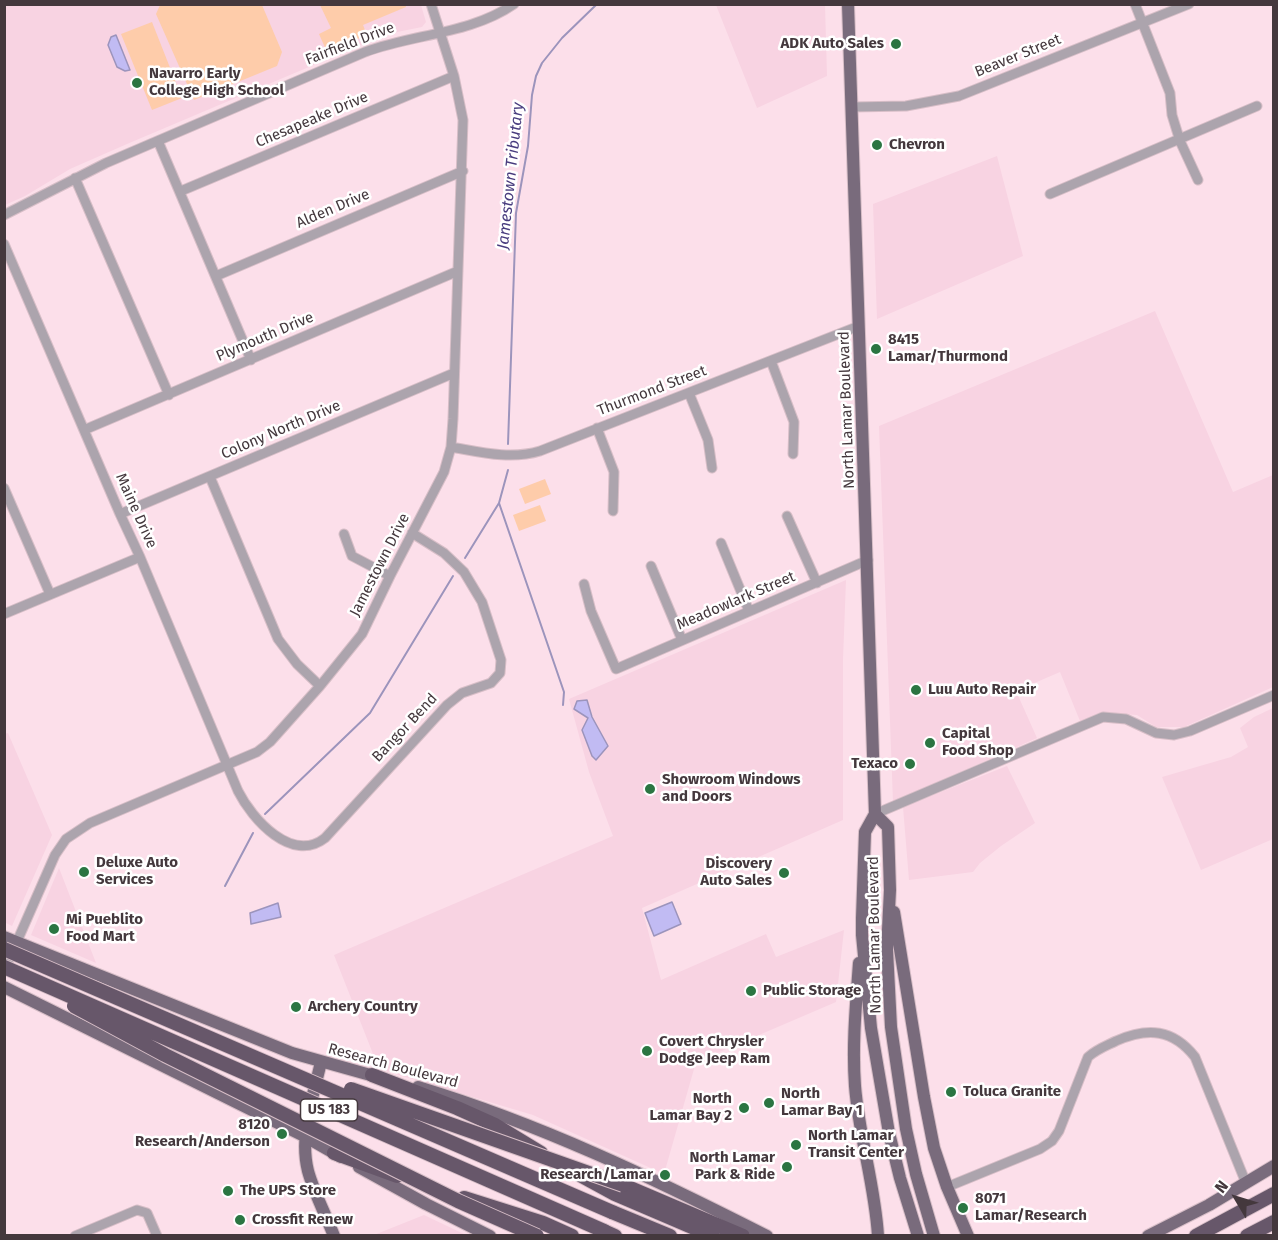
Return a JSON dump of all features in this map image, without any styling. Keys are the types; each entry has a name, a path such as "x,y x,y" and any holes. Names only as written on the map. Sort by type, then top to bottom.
{"highway":[{"name":"US 183","path":"9,944 270,1063 670,1236"},
{"name":"US 183","path":"4,969 55,988 609,1233"},
{"path":"55,988 75,1006 165,1054 458,1201 537,1236"},
{"path":"270,1063 309,1073 388,1104 553,1159 623,1185 743,1236"},
{"path":"372,1075 495,1125 615,1194 713,1236"},
{"path":"334,1153 393,1175 543,1223 572,1236"},
{"path":"1196,1236 1274,1194"},
{"path":"1248,1236 1274,1222"},
{"path":"1248,1236 1274,1227"}],"main road":[{"name":"North Lamar Boulevard","path":"848,4 875,814 865,832 862,935 871,1028 884,1108 900,1178 918,1236"},
{"name":"North Lamar Boulevard","path":"875,814 888,826 890,890 887,967 897,1077 916,1174 934,1236"},
{"path":"890,890 934,1148 947,1187 968,1236"},
{"path":"862,935 854,1066 857,1107 872,1186 878,1236"},
{"name":"Research Boulevard","path":"9,944 292,1053 468,1102 594,1151 767,1236"},
{"path":"4,987 306,1137 426,1204 490,1236"},
{"path":"321,1062 306,1137 308,1172 334,1236"},
{"path":"1148,1236 1209,1205 1274,1166"}],"street":[{"name":"Jamestown Drive","path":"4,969 9,944 55,855 66,839 90,824 257,752 270,742 320,686 362,634 444,472 451,447 463,120 454,76 431,4"},
{"name":"Fairfield Drive","path":"4,215 75,178 384,45 441,33 483,20 514,4"},
{"path":"1135,4 1170,93 1172,115 1180,141 1198,180"},
{"name":"Beaver Street","path":"852,107 906,106 958,96 1189,4"},
{"name":"Chesapeake Drive","path":"181,191 454,76"},
{"path":"1050,194 1180,141 1257,106"},
{"path":"158,141 251,360"},
{"name":"Alden Drive","path":"216,276 462,171"},
{"path":"75,178 170,395"},
{"name":"Maine Drive","path":"4,244 140,557 238,791"},
{"name":"Plymouth Drive","path":"84,430 458,271"},
{"name":"Thurmond Street","path":"451,447 493,455 526,455 859,326"},
{"path":"771,361 794,422 793,454"},
{"name":"Colony North Drive","path":"120,514 454,373"},
{"path":"689,393 708,440 711,468"},
{"path":"597,428 614,472 613,511"},
{"path":"210,477 278,639 297,664 320,686"},
{"path":"4,488 8,506 50,594"},
{"path":"787,516 817,583"},
{"name":"Bangor Bend","path":"238,791 252,815 280,838 299,846 313,846 331,831 447,705 462,693 486,686 496,679 500,673 501,660 482,602 472,584 464,572 444,553 412,533"},
{"path":"344,534 352,556 390,576"},
{"path":"721,543 748,611"},
{"path":"4,614 140,557"},
{"name":"Meadowlark Street","path":"584,584 591,611 616,669 868,560"},
{"path":"651,566 682,640"},
{"path":"875,814 1103,717 1126,719 1156,733 1174,735 1190,731 1274,695"},
{"path":"947,1187 1052,1142 1059,1131 1088,1058 1097,1049 1129,1035 1145,1031 1165,1033 1182,1042 1195,1057 1246,1183"},
{"path":"75,1236 137,1210 147,1213 157,1236"}],"shaded area":[{"path":"405,4 406,7 363,25 367,35 327,52 319,34 331,28 320,5"},
{"name":"Navarro Early College High School","path":"5,5 421,5 426,22 422,27 375,39 127,144 70,169 25,196 5,205"},
{"path":"160,5 262,5 282,52 277,66 194,100 156,14"},
{"path":"716,5 825,5 827,76 757,108"},
{"path":"152,22 182,98 152,110 121,34"},
{"path":"116,35 130,70 125,71 117,67 108,45 111,37"},
{"path":"997,156 1023,256 877,319 873,204"},
{"path":"1155,311 1233,492 1273,475 1273,687 1184,727 1156,727 1137,715 1107,713 1080,721 1060,672 1016,691 1037,738 893,802 879,426"},
{"path":"545,479 551,494 525,504 519,489"},
{"path":"540,505 546,521 519,531 513,515"},
{"path":"846,580 843,659 843,820 642,908 661,980 766,934 776,957 844,930 836,1002 696,1062 664,1174 533,1115 379,1069 334,955 613,836 589,772 569,699"},
{"path":"587,700 592,717 608,746 596,760 592,756 582,730 588,718 574,709 577,701"},
{"path":"1273,708 1273,839 1201,870 1162,777 1231,757 1248,747 1240,728 1254,717"},
{"path":"8,733 52,835 12,926 4,922 4,734"},
{"path":"1007,766 1035,823 1001,846 980,863 973,872 909,880 903,807"},
{"path":"59,868 96,963 31,935"},
{"path":"672,902 681,924 654,936 645,913"},
{"path":"278,903 281,917 251,924 250,913"},
{"path":"424,1215 466,1235 374,1235"}],"waterway":[{"name":"Jamestown Tributary","path":"508,444 516,213 528,146 532,95 536,76 542,63 562,38 597,4"},
{"name":"Jamestown Tributary","path":"465,558 499,503 508,470"},
{"path":"499,503 564,692 563,705"},
{"name":"Jamestown Tributary","path":"265,814 370,713 453,576"},
{"name":"Jamestown Tributary","path":"225,886 253,833"}],"place":[{"name":"ADK Auto Sales","path":"896,44"},
{"name":"Navarro Early College High School","path":"137,83"},
{"name":"Chevron","path":"877,145"},
{"name":"8415 Lamar/Thurmond","path":"876,349"},
{"name":"Luu Auto Repair","path":"916,690"},
{"name":"Capital Food Shop","path":"930,743"},
{"name":"Texaco","path":"910,764"},
{"name":"Showroom Windows and Doors","path":"650,789"},
{"name":"Deluxe Auto Services","path":"84,872"},
{"name":"Discovery Auto Sales","path":"784,873"},
{"name":"Mi Pueblito Food Mart","path":"54,929"},
{"name":"Public Storage","path":"751,991"},
{"name":"Archery Country","path":"296,1007"},
{"name":"Covert Chrysler Dodge Jeep Ram","path":"647,1051"},
{"name":"Toluca Granite","path":"951,1092"},
{"name":"North Lamar Bay 1","path":"769,1103"},
{"name":"North Lamar Bay 2","path":"744,1108"},
{"name":"8120 Research/Anderson","path":"282,1134"},
{"name":"North Lamar Transit Center","path":"796,1145"},
{"name":"North Lamar Park & Ride","path":"787,1167"},
{"name":"Research/Lamar","path":"665,1175"},
{"name":"The UPS Store","path":"228,1191"},
{"name":"8071 Lamar/Research","path":"963,1208"},
{"name":"Crossfit Renew","path":"240,1220"}]}
